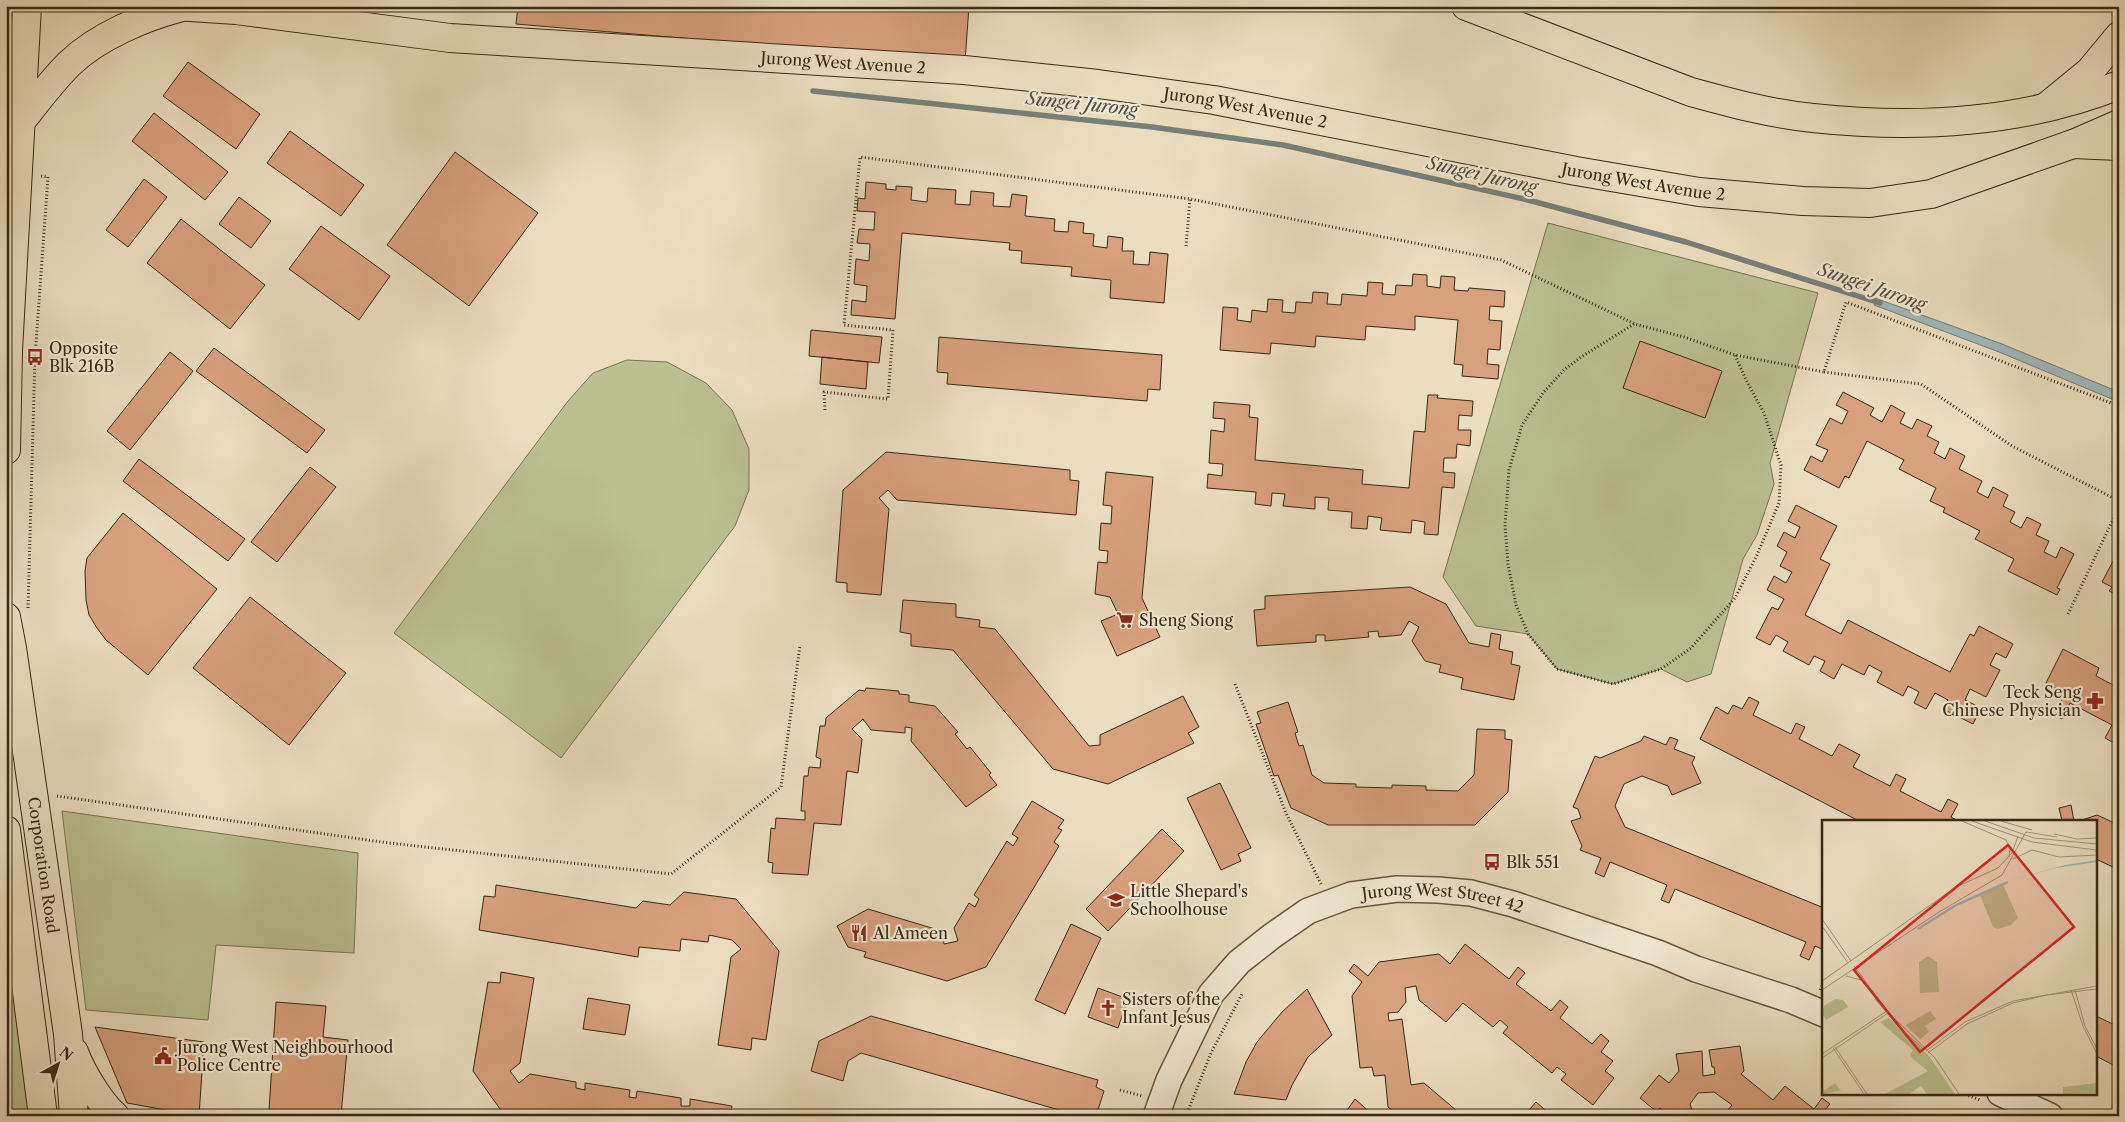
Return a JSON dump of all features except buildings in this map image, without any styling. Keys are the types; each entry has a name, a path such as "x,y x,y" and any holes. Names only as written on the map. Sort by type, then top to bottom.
{"main road":[{"path":"6,450 8,351 27,6"},
{"path":"1466,6 1691,92 1719,100 1812,118 1886,123 1953,122 2046,107 2119,85"},
{"name":"Jurong West Avenue 2","path":"22,120 52,83 85,50 108,36 161,12 178,7 236,10 450,38 964,70 1098,84 1214,100 1576,171 1698,192 1803,201 1870,203 1931,194 2073,144 2119,124"},
{"path":"2046,107 2090,71 2119,36"},
{"path":"2073,144 2119,146"},
{"name":"Corporation Road","path":"17,613 12,648 68,1034 74,1116"},
{"name":"Corporation Road","path":"6,830 43,1116"},
{"path":"68,1034 78,1063 107,1110 114,1116"}],"street":[{"name":"Jurong West Street 42","path":"1152,1107 1169,1080 1211,994 1239,962 1272,936 1308,912 1351,895 1397,889 1470,893 1513,904 1658,952 1696,968 1791,1000 1822,1013"},
{"path":"2002,1094 2050,1116"}],"path":[{"path":"825,410 824,392 888,399 893,330 844,325 860,157 1190,199 1501,260 1635,324 1735,355 1824,372 1921,384 2012,446 2119,501"},
{"path":"17,613 48,177 36,175"},
{"path":"1186,246 1190,199"},
{"path":"1824,372 1846,302 2119,406"},
{"path":"1635,324 1581,356 1564,370 1543,393 1522,425 1509,470 1505,525 1508,564 1516,604 1528,634 1557,669 1613,684 1661,669 1691,648 1735,598 1757,555 1779,503 1782,465 1764,413 1735,355"},
{"path":"2068,614 2119,507"},
{"path":"54,805 53,795 389,843 671,874 781,788 800,645"},
{"path":"1235,684 1286,813 1323,890"},
{"path":"1186,1116 1211,1053 1243,992"},
{"path":"1120,1090 1152,1107"}],"green space":[{"path":"1548,223 1818,293 1770,463 1774,484 1757,535 1743,559 1711,674 1687,682 1661,669 1613,684 1557,669 1528,634 1476,626 1443,577"},
{"path":"627,360 667,362 706,383 732,410 749,449 749,490 735,526 561,758 394,633 568,401 593,373"},
{"path":"62,811 358,853 354,953 216,945 208,1020 86,1010"},
{"path":"6,944 31,1116 6,1116"}],"water":[{"name":"Sungei Jurong","path":"1875,298 2002,344 2119,392 2119,402 1999,352 1874,305"}],"waterway":[{"name":"Sungei Jurong","path":"813,91 1152,127 1283,145 1528,200 1686,242 1880,303"}],"place":[{"name":"Opposite Blk 216B","path":"35,357"},
{"name":"Sheng Siong","path":"1125,620"},
{"name":"Teck Seng Chinese Physician","path":"2095,701"},
{"name":"Blk 551","path":"1492,862"},
{"name":"Little Shepard's Schoolhouse","path":"1116,900"},
{"name":"Al Ameen","path":"859,933"},
{"name":"Sisters of the Infant Jesus","path":"1108,1008"},
{"name":"Jurong West Neighbourhood Police Centre","path":"163,1056"}]}
